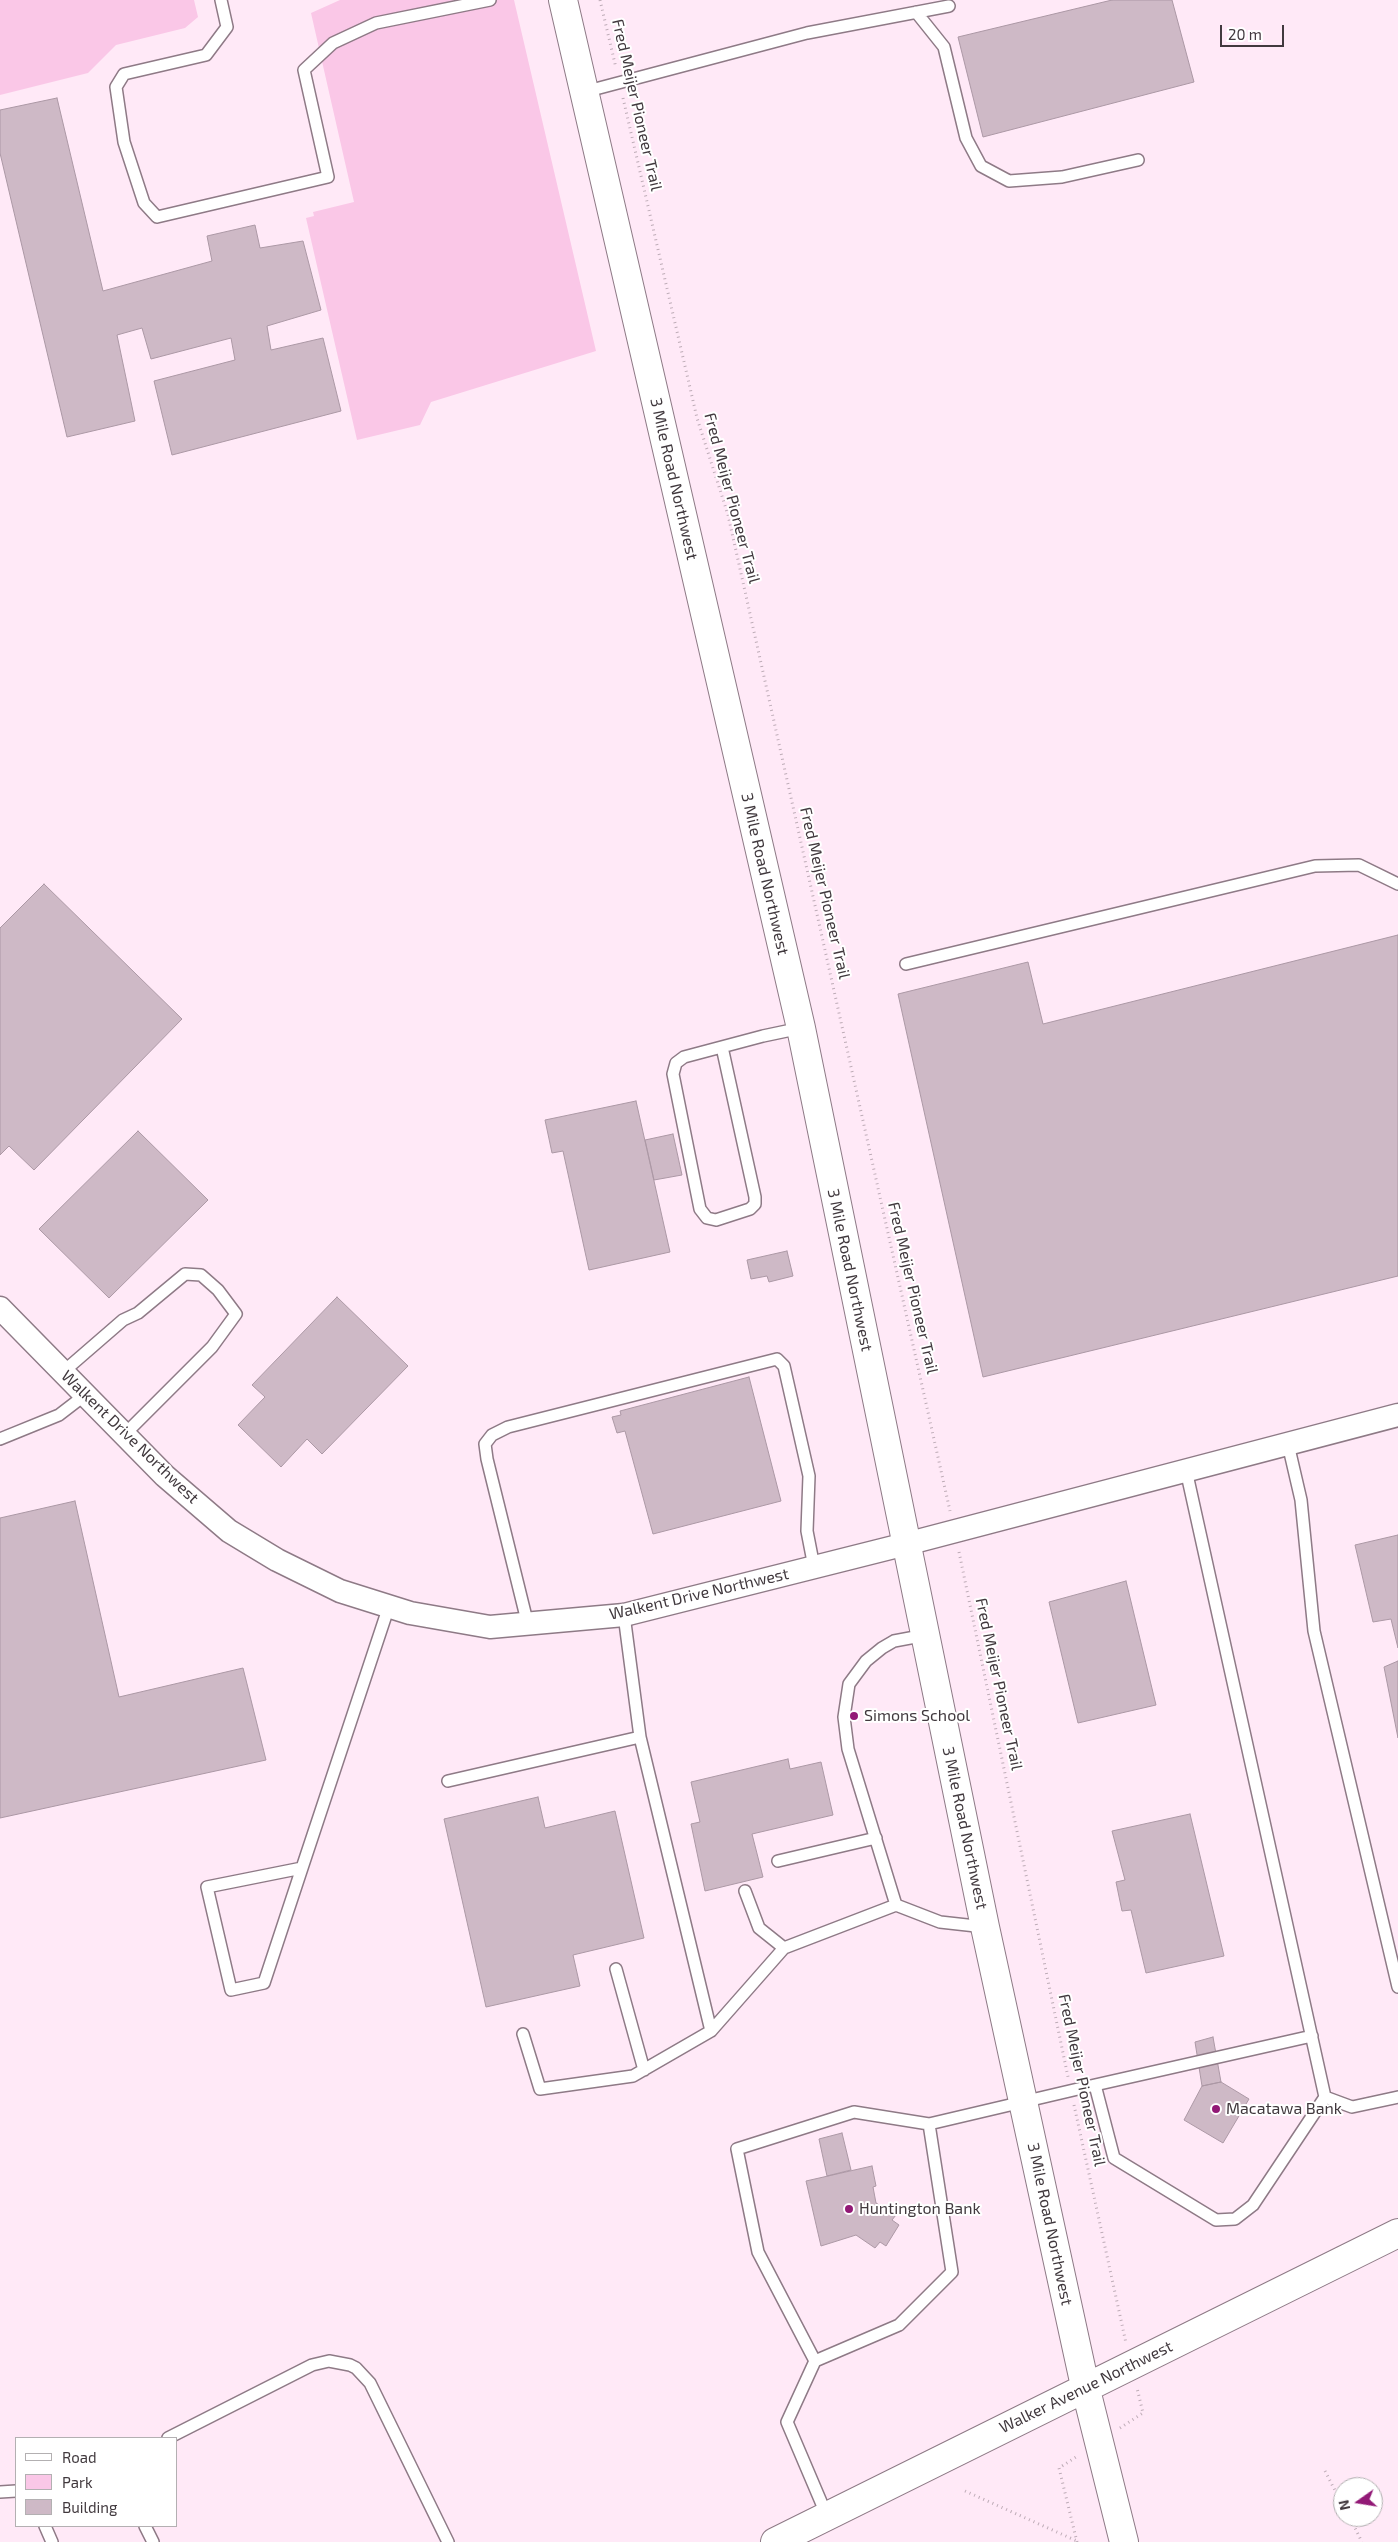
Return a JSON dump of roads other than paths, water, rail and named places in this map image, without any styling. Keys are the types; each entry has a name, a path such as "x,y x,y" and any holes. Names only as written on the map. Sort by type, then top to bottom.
{"main road":[{"name":"3 Mile Road Northwest","path":"563,0 801,1028 986,1926 1085,2386 1124,2542"},
{"name":"Walker Avenue Northwest","path":"775,2542 1085,2386 1398,2233"}],"street":[{"name":"Walkent Drive Northwest","path":"0,1308 165,1476 229,1531 277,1560 340,1591 410,1613 490,1627 624,1615 906,1544 1398,1415"}],"lane":[{"path":"222,0 227,27 206,55 124,74 116,87 126,151 144,202 157,217 328,177 304,70 333,43 376,23 490,0"},
{"path":"584,92 807,33 949,6"},
{"path":"916,12 944,47 966,138 981,166 1009,181 1062,177 1138,160"},
{"path":"906,964 1315,866 1359,865 1398,884"},
{"path":"722,1047 756,1196 755,1204 750,1209 716,1220 706,1218 700,1209 673,1074 676,1062 684,1057 722,1047 801,1028"},
{"path":"63,1372 123,1320 138,1313 185,1274 201,1275 218,1290 236,1314 212,1347 124,1435"},
{"path":"528,1625 487,1459 485,1444 492,1435 508,1426 777,1359 784,1366 809,1476 806,1530 814,1567"},
{"path":"0,1439 59,1416 85,1394"},
{"path":"1288,1444 1301,1500 1314,1631 1398,1987"},
{"path":"1095,2085 1114,2158 1216,2220 1235,2219 1253,2205 1325,2097 1186,1470"},
{"path":"302,1868 207,1887 231,1990 264,1983 389,1606"},
{"path":"624,1615 640,1737 710,2031"},
{"path":"896,1905 848,1749 844,1717 849,1684 866,1661 894,1641 926,1635"},
{"path":"448,1781 640,1737"},
{"path":"778,1861 876,1838"},
{"path":"745,1891 759,1928 784,1948"},
{"path":"523,2034 540,2089 633,2076 710,2031 784,1948 896,1905 940,1922 986,1926"},
{"path":"616,1969 644,2070"},
{"path":"814,2361 758,2252 737,2149 854,2112 929,2124 1312,2036"},
{"path":"1325,2097 1352,2107 1398,2097"},
{"path":"827,2516 787,2422 814,2361 899,2325 952,2272 929,2124"},
{"path":"170,2437 312,2365 329,2361 350,2365 356,2368 370,2383 448,2542"},
{"path":"0,2492 15,2491"},
{"path":"45,2527 52,2542"},
{"path":"146,2527 153,2542"}],"place":[{"name":"Simons School","path":"854,1716"},
{"name":"Macatawa Bank","path":"1216,2109"},
{"name":"Huntington Bank","path":"849,2209"}]}
